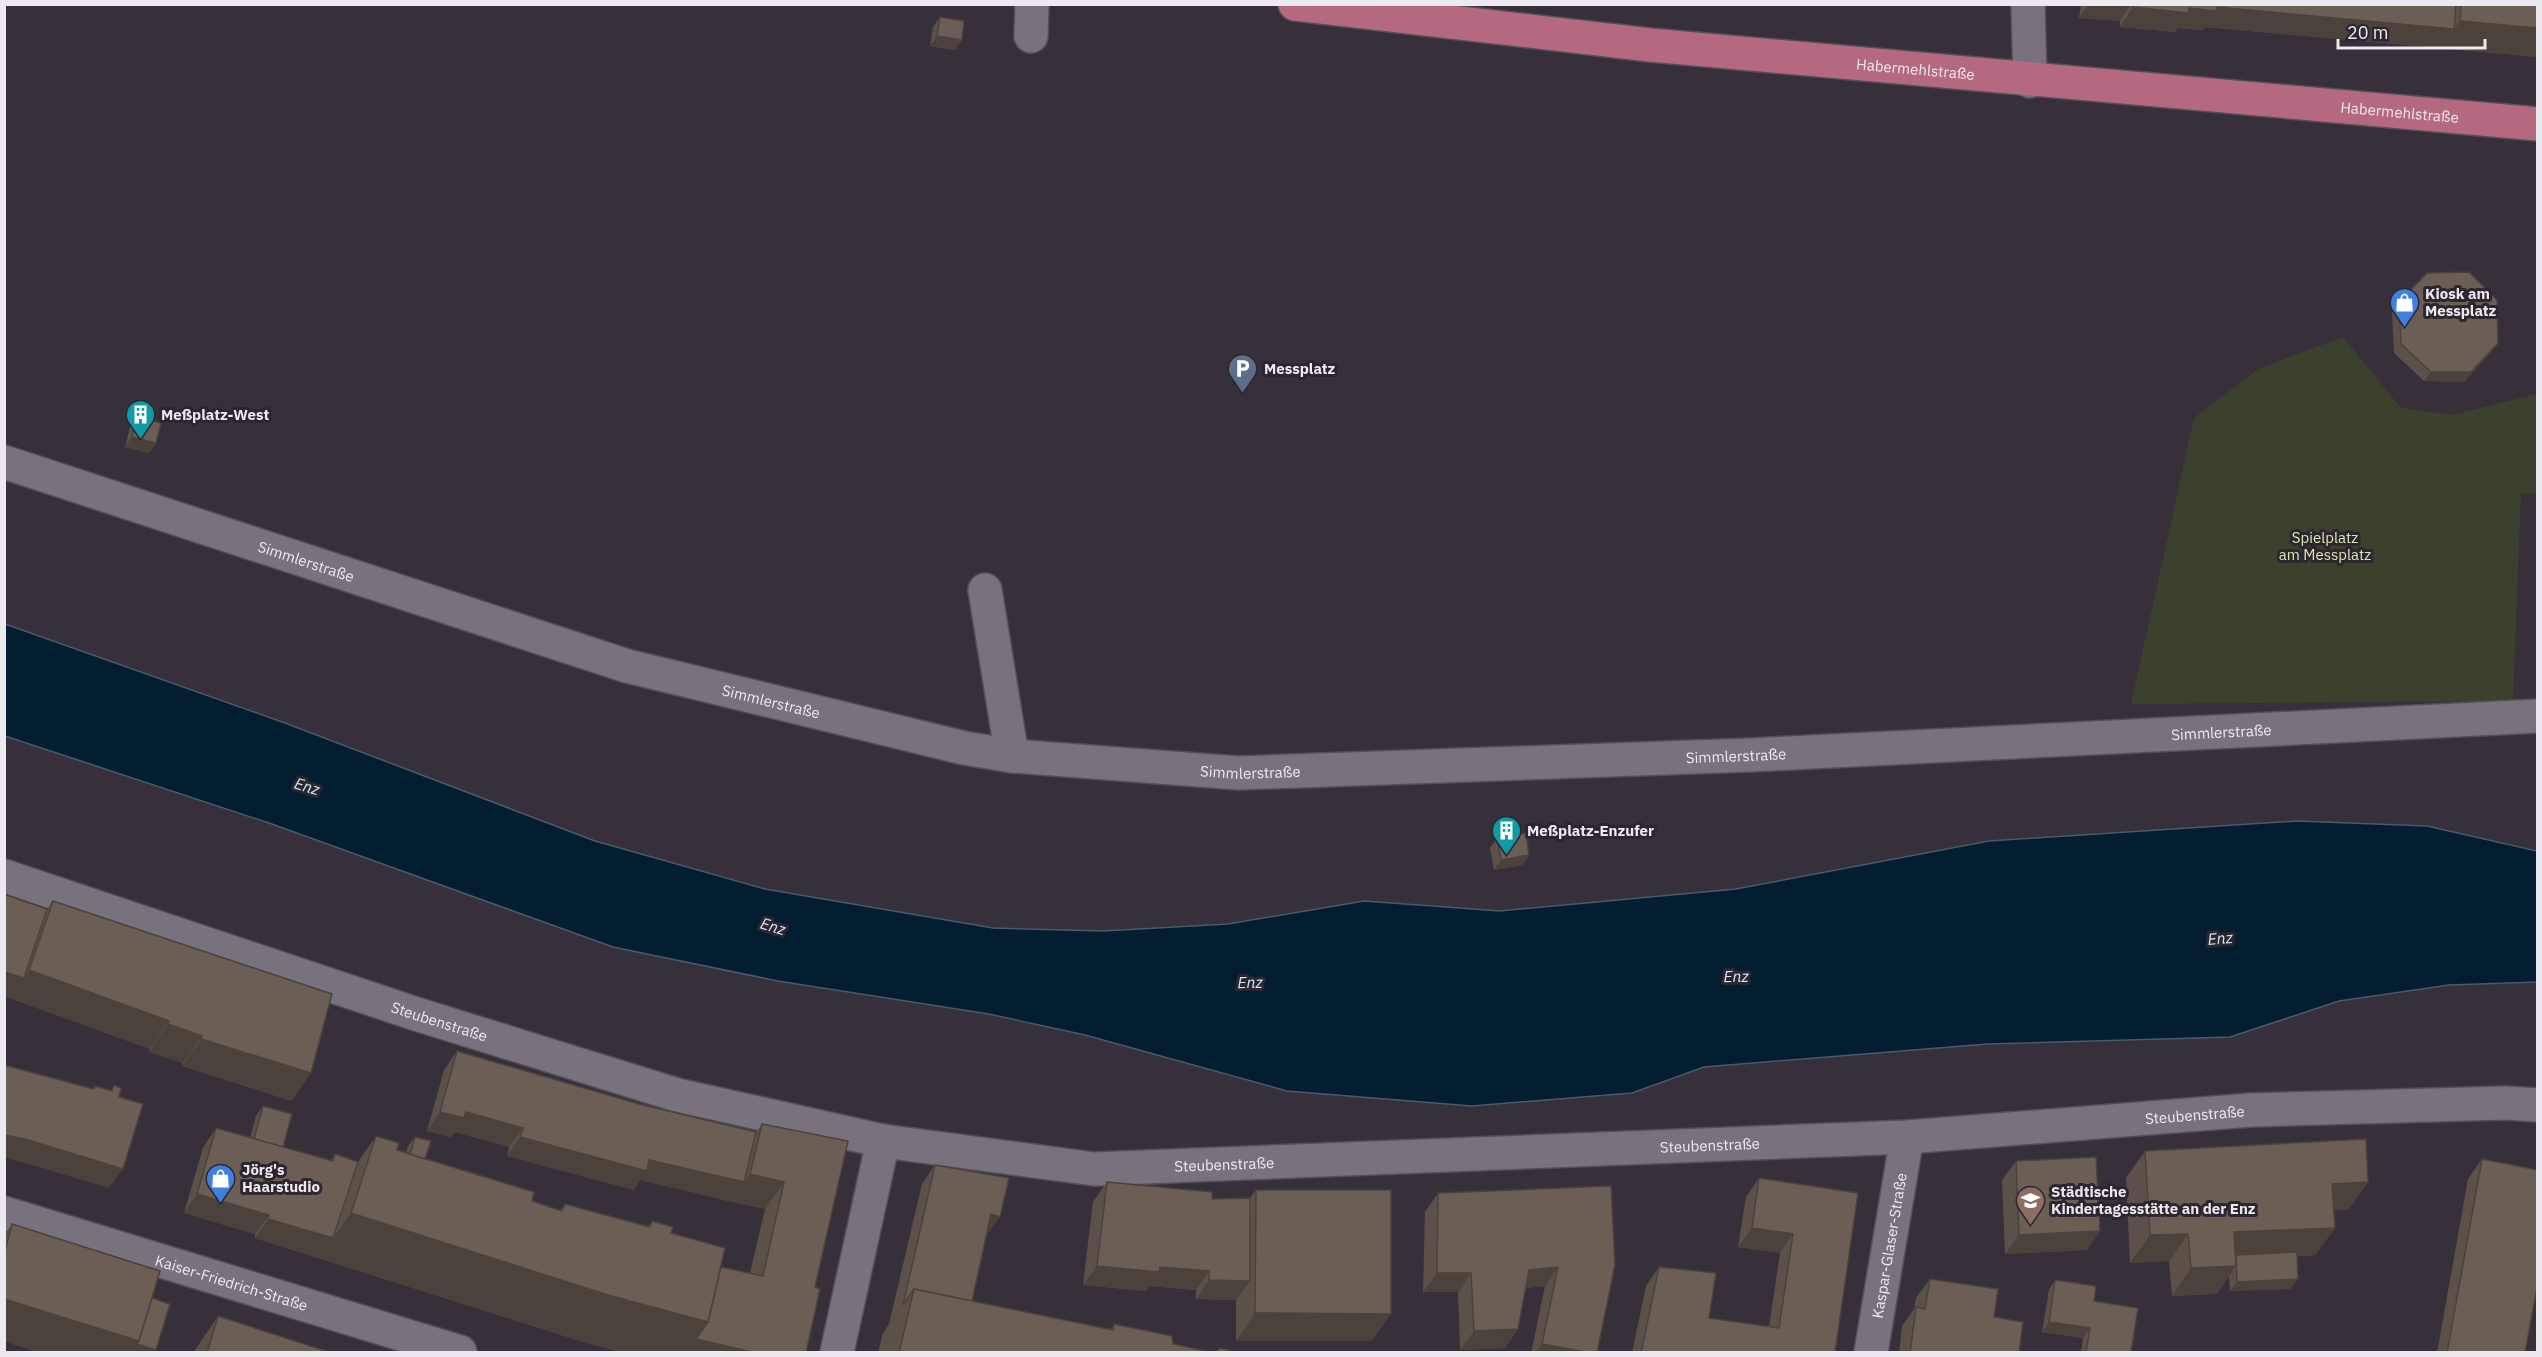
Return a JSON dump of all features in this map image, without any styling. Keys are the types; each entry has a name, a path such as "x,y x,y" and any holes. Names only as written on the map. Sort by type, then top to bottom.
{"main road":[{"name":"Habermehlstraße","path":"1296,4 1513,31 2030,81 2538,124"}],"street":[{"path":"1031,36 1032,4"},
{"path":"2028,4 2030,81"},
{"name":"Simmlerstraße","path":"4,462 627,666 964,748 1012,756 1238,772 1750,755 2538,716"},
{"path":"985,590 1012,756"},
{"name":"Steubenstraße","path":"4,876 412,1013 677,1095 883,1141 1094,1169 1907,1137 2251,1110 2505,1103 2538,1105"},
{"name":"Kaspar-Glaser-Straße","path":"1871,1353 1907,1137"},
{"path":"837,1353 883,1141"},
{"name":"Kaiser-Friedrich-Straße","path":"4,1212 460,1353"}],"green space":[{"name":"Spielplatz am Messplatz","path":"2343,337 2401,408 2452,415 2537,394 2537,493 2521,494 2513,701 2131,704 2194,418 2258,369"}],"water":[{"name":"Enz","path":"5,624 285,723 595,841 765,889 993,928 1103,931 1228,924 1364,901 1500,911 1736,889 1989,841 2297,821 2427,826 2537,851 2537,982 2449,985 2339,1001 2230,1037 1987,1044 1704,1067 1632,1093 1472,1106 1287,1091 1085,1035 989,1014 778,981 613,947 269,823 5,736"}],"building":[{"path":"2133,4 2456,4 2454,29 2217,7 2216,11 2189,8 2188,13 2133,7"},
{"path":"2461,4 2538,4 2538,28 2460,21"},
{"path":"940,17 964,21 962,40 937,36"},
{"path":"2469,272 2497,300 2498,343 2471,372 2431,372 2401,344 2399,302 2427,273"},
{"path":"137,417 161,423 156,443 132,437"},
{"path":"1526,833 1529,855 1501,860 1497,838"},
{"path":"4,894 47,909 24,978 4,972"},
{"path":"53,901 332,994 311,1073 201,1039 202,1036 168,1024 169,1021 29,970"},
{"path":"457,1051 639,1104 756,1132 744,1182 649,1160 647,1171 520,1137 523,1128 466,1112 464,1118 440,1112"},
{"path":"4,1065 94,1089 95,1086 112,1091 114,1085 121,1088 119,1097 143,1104 123,1169 25,1139 4,1135"},
{"path":"263,1106 292,1114 283,1147 254,1139"},
{"path":"762,1124 848,1141 815,1287 820,1289 806,1353 756,1353 696,1339 708,1322 721,1267 763,1276 784,1182 750,1174"},
{"path":"216,1128 333,1161 335,1154 358,1162 333,1238 268,1219 269,1215 197,1194"},
{"path":"376,1136 399,1143 397,1150 534,1192 532,1201 562,1211 565,1204 650,1227 652,1221 673,1227 671,1233 725,1248 708,1322 608,1295 351,1213"},
{"path":"415,1137 431,1141 425,1159 410,1154"},
{"path":"2366,1139 2368,1182 2332,1184 2335,1228 2234,1232 2236,1266 2191,1268 2188,1234 2150,1235 2145,1151"},
{"path":"2096,1157 2100,1231 2019,1235 2016,1161"},
{"path":"2482,1159 2538,1170 2538,1282 2525,1353 2447,1353"},
{"path":"935,1165 1009,1178 1000,1217 991,1214 972,1301 914,1289 903,1305"},
{"path":"1759,1178 1858,1193 1835,1353 1641,1353 1659,1267 1716,1273 1709,1318 1779,1328 1793,1234 1752,1228"},
{"path":"1107,1182 1212,1192 1212,1199 1250,1198 1250,1281 1209,1280 1209,1271 1160,1267 1159,1272 1097,1266"},
{"path":"1611,1186 1615,1265 1597,1353 1542,1344 1558,1267 1529,1270 1518,1329 1474,1331 1471,1273 1437,1273 1438,1193"},
{"path":"1256,1190 1391,1190 1391,1314 1255,1313"},
{"path":"12,1224 160,1271 139,1341 4,1299 4,1255"},
{"path":"2297,1252 2298,1279 2237,1282 2236,1255"},
{"path":"1930,1279 1998,1289 1994,1317 2023,1322 2019,1353 1910,1353 1916,1307 1925,1309"},
{"path":"2055,1280 2096,1286 2094,1301 2138,1308 2131,1353 2086,1353 2090,1328 2049,1322"},
{"path":"914,1289 1113,1330 1114,1324 1172,1336 1173,1344 1215,1353 899,1353"},
{"path":"152,1298 170,1304 156,1350 137,1344"},
{"path":"218,1316 332,1353 207,1353"},
{"path":"1220,1348 1231,1351 1232,1353 1215,1353"}],"place":[{"name":"Kiosk am Messplatz","path":"2404,328"},
{"name":"Messplatz","path":"1243,394"},
{"name":"Meßplatz-West","path":"140,440"},
{"name":"Meßplatz-Enzufer","path":"1506,856"},
{"name":"Jörg's Haarstudio","path":"221,1204"},
{"name":"Städtische Kindertagesstätte an der Enz","path":"2030,1226"}]}
